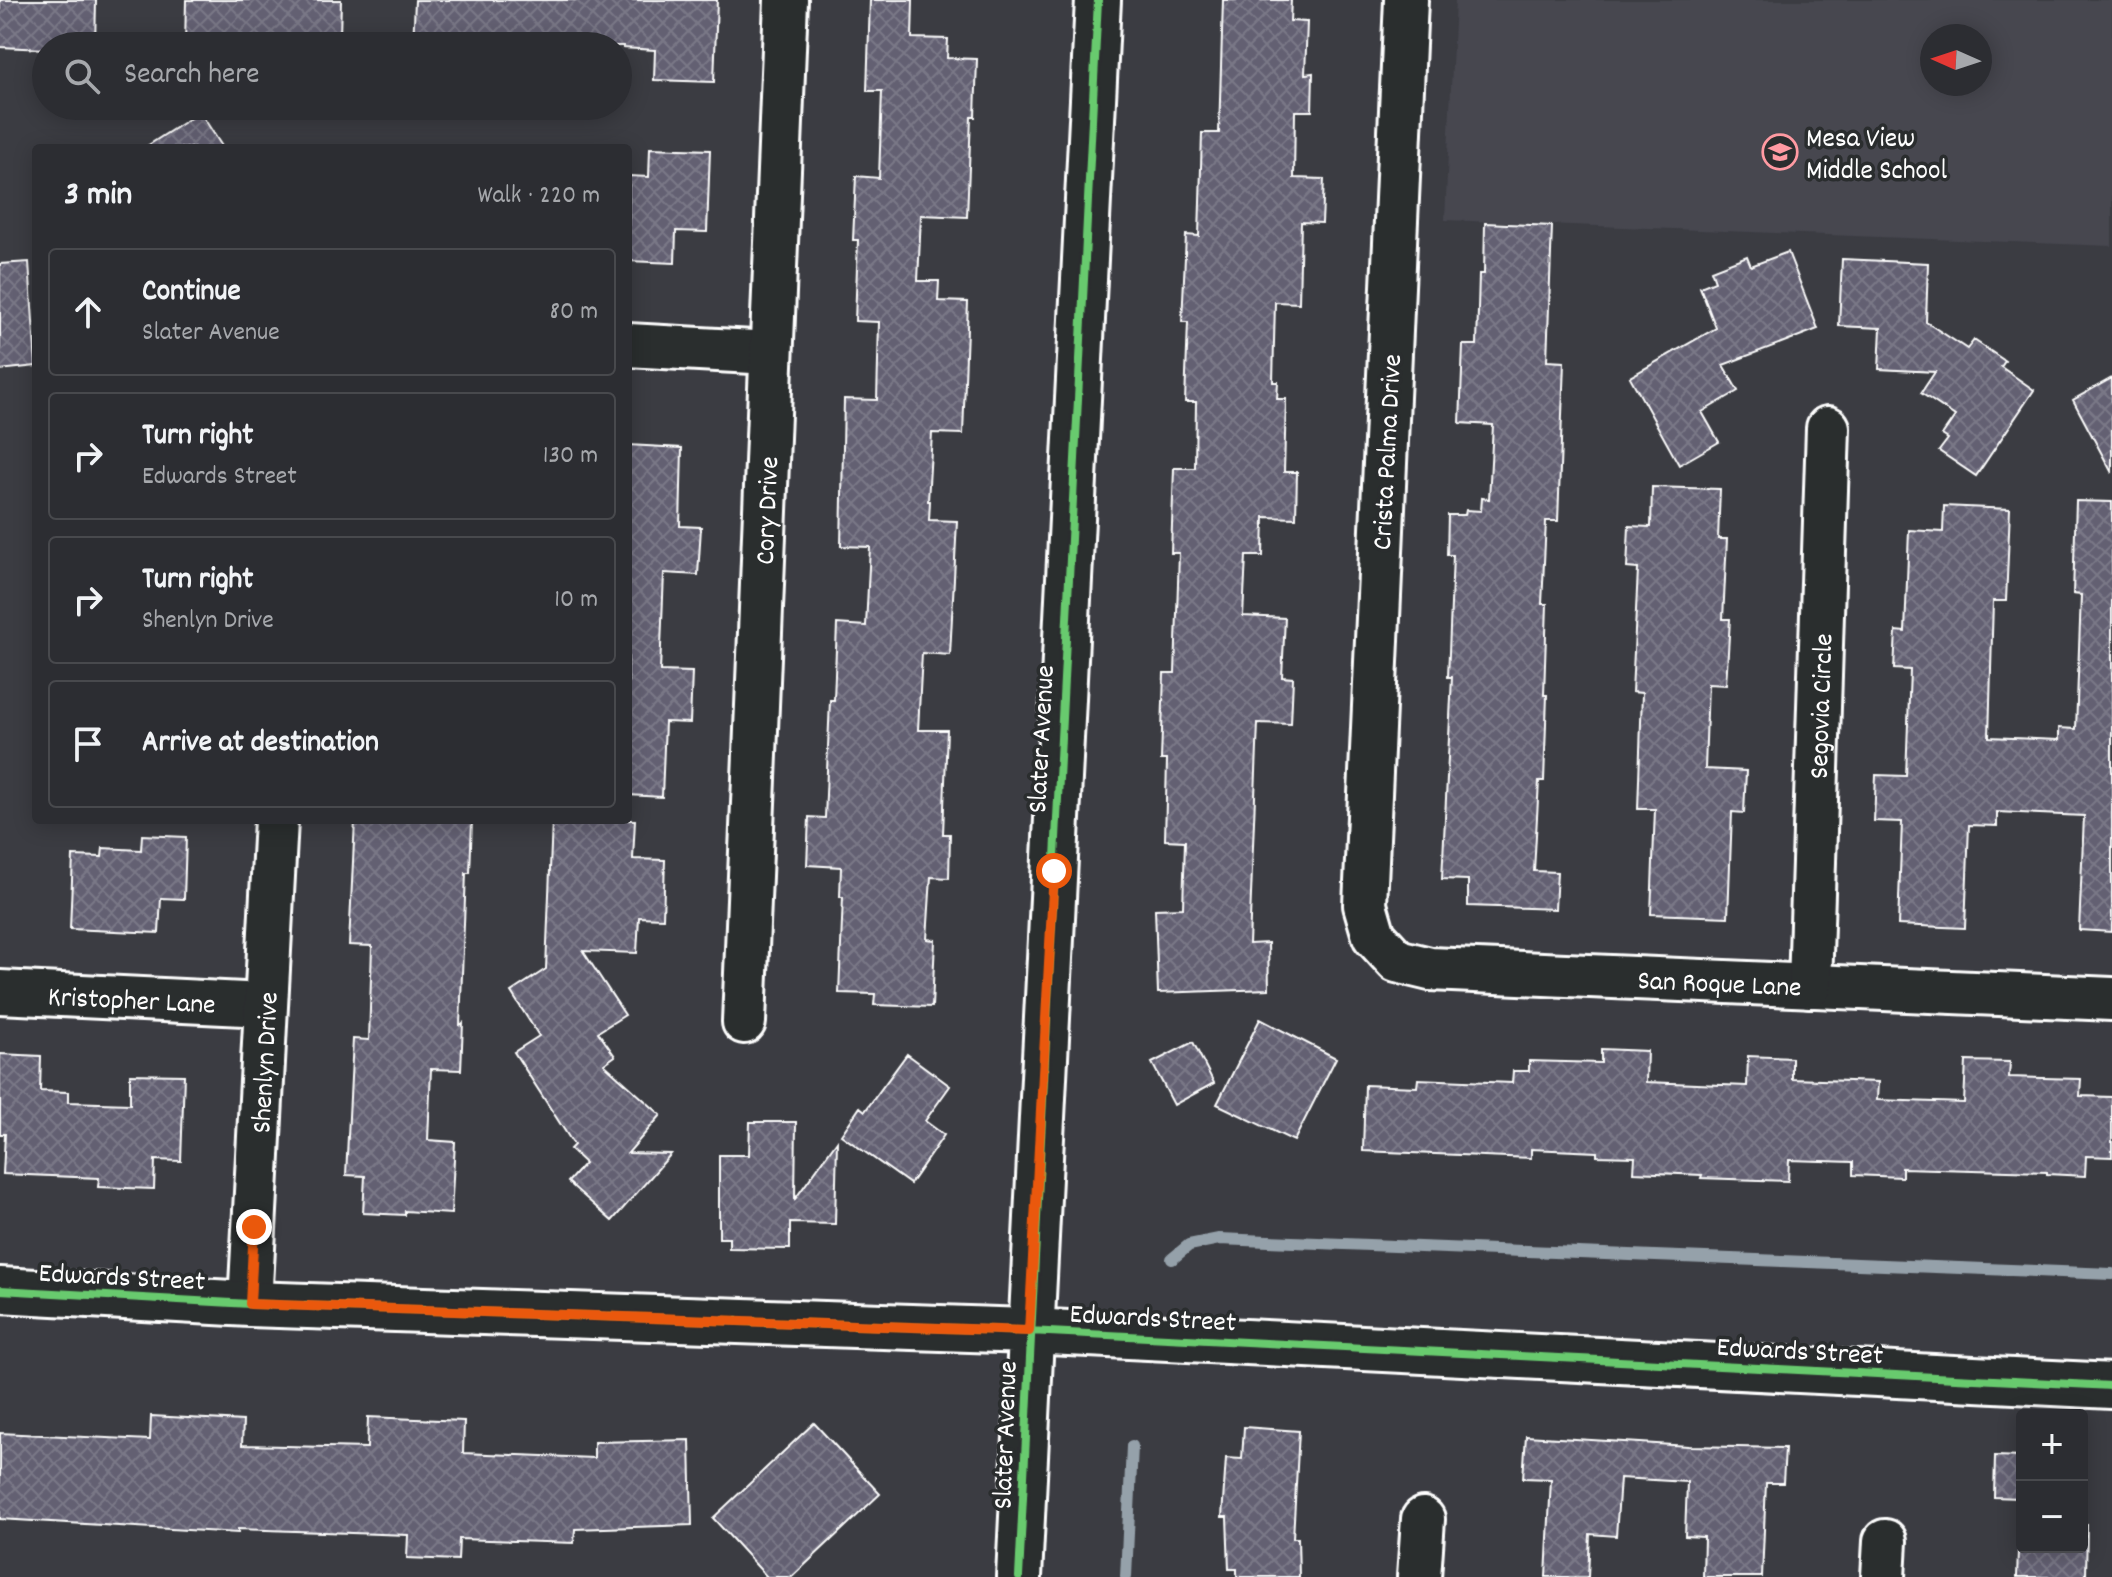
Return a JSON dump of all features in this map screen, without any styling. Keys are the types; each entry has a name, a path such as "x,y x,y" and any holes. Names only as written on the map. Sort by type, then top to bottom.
{"main road":[{"name":"Slater Avenue","path":"1019,1577 1098,0"},
{"name":"Edwards Street","path":"0,1290 250,1304 1029,1331 2112,1386"}],"street":[{"name":"Cory Drive","path":"744,1022 786,0"},
{"name":"Crista Palma Drive","path":"1365,905 1406,0"},
{"path":"632,345 771,353"},
{"name":"Segovia Circle","path":"1810,986 1828,428"},
{"name":"Shenlyn Drive","path":"250,1304 276,824"},
{"name":"San Roque Lane","path":"1365,905 1374,936 1397,961 1430,969 2112,999"},
{"name":"Kristopher Lane","path":"0,992 265,1005"},
{"path":"1419,1577 1423,1519"}],"shaded area":[{"name":"Mesa View Middle School","path":"1455,0 2112,0 2112,246 1445,220"}],"building":[{"path":"0,0 96,0 95,32 32,32 32,48 0,47"},
{"path":"186,0 341,0 340,32 185,32"},
{"path":"415,0 717,0 714,82 654,80 655,50 632,49 632,32 414,32"},
{"path":"870,0 913,0 912,38 948,39 947,58 977,59 967,217 921,215 918,281 939,281 938,301 968,302 963,434 932,433 928,501 929,520 957,521 950,655 922,653 918,730 947,730 943,834 950,834 949,878 931,877 927,939 935,940 932,1007 874,1005 875,994 839,993 843,897 840,897 841,867 807,865 809,817 825,818 837,624 866,626 870,547 841,546 844,399 877,400 879,322 855,321 858,240 853,240 856,176 879,178 882,91 867,91"},
{"path":"1223,0 1291,0 1290,21 1307,22 1305,74 1313,73 1312,111 1295,111 1294,178 1324,179 1322,223 1301,222 1299,303 1275,302 1273,382 1278,382 1277,399 1286,399 1284,472 1297,472 1296,518 1264,517 1263,556 1246,556 1243,616 1285,618 1282,677 1293,678 1291,724 1258,723 1249,944 1268,943 1269,989 1158,993 1155,909 1183,908 1185,841 1165,840 1167,760 1161,760 1164,673 1175,673 1179,553 1171,553 1174,468 1195,468 1196,402 1185,402 1188,322 1182,322 1186,235 1199,236 1202,133 1219,133"},
{"path":"188,120 205,120 220,144 150,144"},
{"path":"650,148 710,150 707,232 676,231 675,263 632,261 632,176 649,177"},
{"path":"1485,223 1552,226 1547,361 1564,362 1558,521 1546,521 1542,604 1547,604 1544,695 1547,695 1544,781 1539,781 1534,871 1557,872 1555,909 1468,906 1468,880 1442,879 1452,677 1448,677 1453,555 1447,555 1448,515 1465,515 1466,510 1481,511 1482,498 1489,499 1493,425 1460,423 1463,345 1477,345 1479,274 1484,274"},
{"path":"1788,252 1818,329 1723,365 1738,391 1702,412 1719,442 1679,465 1630,377 1716,328 1700,287 1715,281 1711,270 1747,256 1751,266"},
{"path":"1842,259 1928,263 1926,322 1967,349 1974,340 2005,361 2001,367 2034,390 1976,476 1939,451 1948,439 1942,435 1955,416 1921,393 1935,372 1879,369 1881,328 1839,326"},
{"path":"29,262 32,366 0,370 0,264"},
{"path":"2112,378 2112,473 2073,400"},
{"path":"632,445 682,448 680,526 701,527 698,575 664,573 660,671 692,672 690,723 665,722 662,797 632,795"},
{"path":"1652,487 1720,489 1718,539 1727,539 1723,619 1730,619 1726,685 1708,684 1705,769 1746,771 1744,813 1732,812 1728,917 1651,914 1655,809 1638,809 1642,693 1632,692 1638,569 1627,568 1629,526 1651,527"},
{"path":"2076,501 2112,502 2112,932 2079,930 2084,816 1997,812 1997,826 1969,825 1965,928 1898,925 1902,822 1874,821 1876,775 1906,776 1910,670 1894,669 1896,631 1905,632 1909,530 1943,532 1944,506 2010,509 2006,601 1993,601 1989,737 2059,740 2059,728 2076,729 2081,595 2073,594"},
{"path":"635,820 633,859 665,860 663,918 639,917 637,953 583,951 625,1015 598,1032 615,1056 604,1064 661,1115 628,1153 671,1154 612,1221 568,1182 585,1163 570,1149 574,1145 514,1052 539,1036 511,992 546,969 552,824 632,824"},
{"path":"355,824 472,824 470,873 466,873 461,1070 431,1069 428,1140 455,1142 451,1214 405,1211 405,1215 363,1213 365,1176 346,1175 353,1039 369,1040 372,946 349,945"},
{"path":"142,835 186,837 184,899 161,898 159,933 70,929 73,856 102,857 103,848 141,850"},
{"path":"1260,1019 1336,1058 1294,1141 1217,1104"},
{"path":"1193,1042 1214,1083 1174,1105 1152,1063"},
{"path":"1601,1049 1647,1051 1646,1082 1747,1086 1748,1056 1792,1058 1792,1079 1878,1082 1877,1100 1964,1103 1966,1061 2010,1062 2009,1077 2081,1079 2080,1096 2112,1097 2112,1157 2086,1156 2085,1176 1902,1168 1902,1177 1853,1175 1853,1162 1789,1160 1788,1181 1634,1172 1635,1157 1597,1156 1597,1152 1531,1149 1531,1158 1363,1151 1365,1085 1417,1087 1418,1079 1512,1083 1513,1071 1529,1071 1529,1061 1601,1063"},
{"path":"0,1054 41,1056 40,1091 68,1092 68,1102 130,1104 130,1074 184,1075 181,1161 155,1160 154,1189 98,1187 99,1178 3,1174 5,1134 0,1134"},
{"path":"907,1054 950,1086 925,1121 944,1135 910,1184 841,1135 860,1107 865,1111"},
{"path":"750,1122 796,1122 795,1199 837,1141 835,1224 790,1223 790,1249 729,1248 729,1238 719,1238 719,1155 749,1155"},
{"path":"151,1416 243,1421 242,1445 367,1448 368,1417 464,1421 463,1453 594,1458 594,1442 690,1440 692,1525 575,1529 574,1543 459,1539 458,1560 407,1558 408,1535 238,1529 238,1533 0,1519 0,1433 150,1440"},
{"path":"814,1423 880,1494 792,1577 767,1577 713,1518"},
{"path":"1244,1427 1299,1431 1293,1538 1298,1538 1299,1577 1237,1577 1237,1569 1229,1569 1227,1517 1222,1517 1226,1458 1242,1459"},
{"path":"1526,1436 1689,1446 1785,1448 1783,1483 1766,1483 1762,1577 1703,1577 1704,1537 1685,1536 1687,1482 1620,1478 1616,1536 1590,1534 1588,1577 1546,1577 1551,1479 1523,1478"},
{"path":"1995,1456 2016,1457 2016,1498 1994,1497"},
{"path":"2018,1553 2086,1553 2086,1577 2017,1577"}],"waterway":[{"path":"1172,1259 1189,1245 1219,1239 2112,1274"},
{"path":"1126,1577 1132,1446"}],"cycle path":[{"path":"1019,1577 1098,0"},
{"path":"0,1290 250,1304 1029,1331 2112,1386"}],"place":[{"name":"Mesa View Middle School","path":"1780,152"}],"route":[{"path":"254,1227 250,1304 1029,1331 1054,871"}]}
